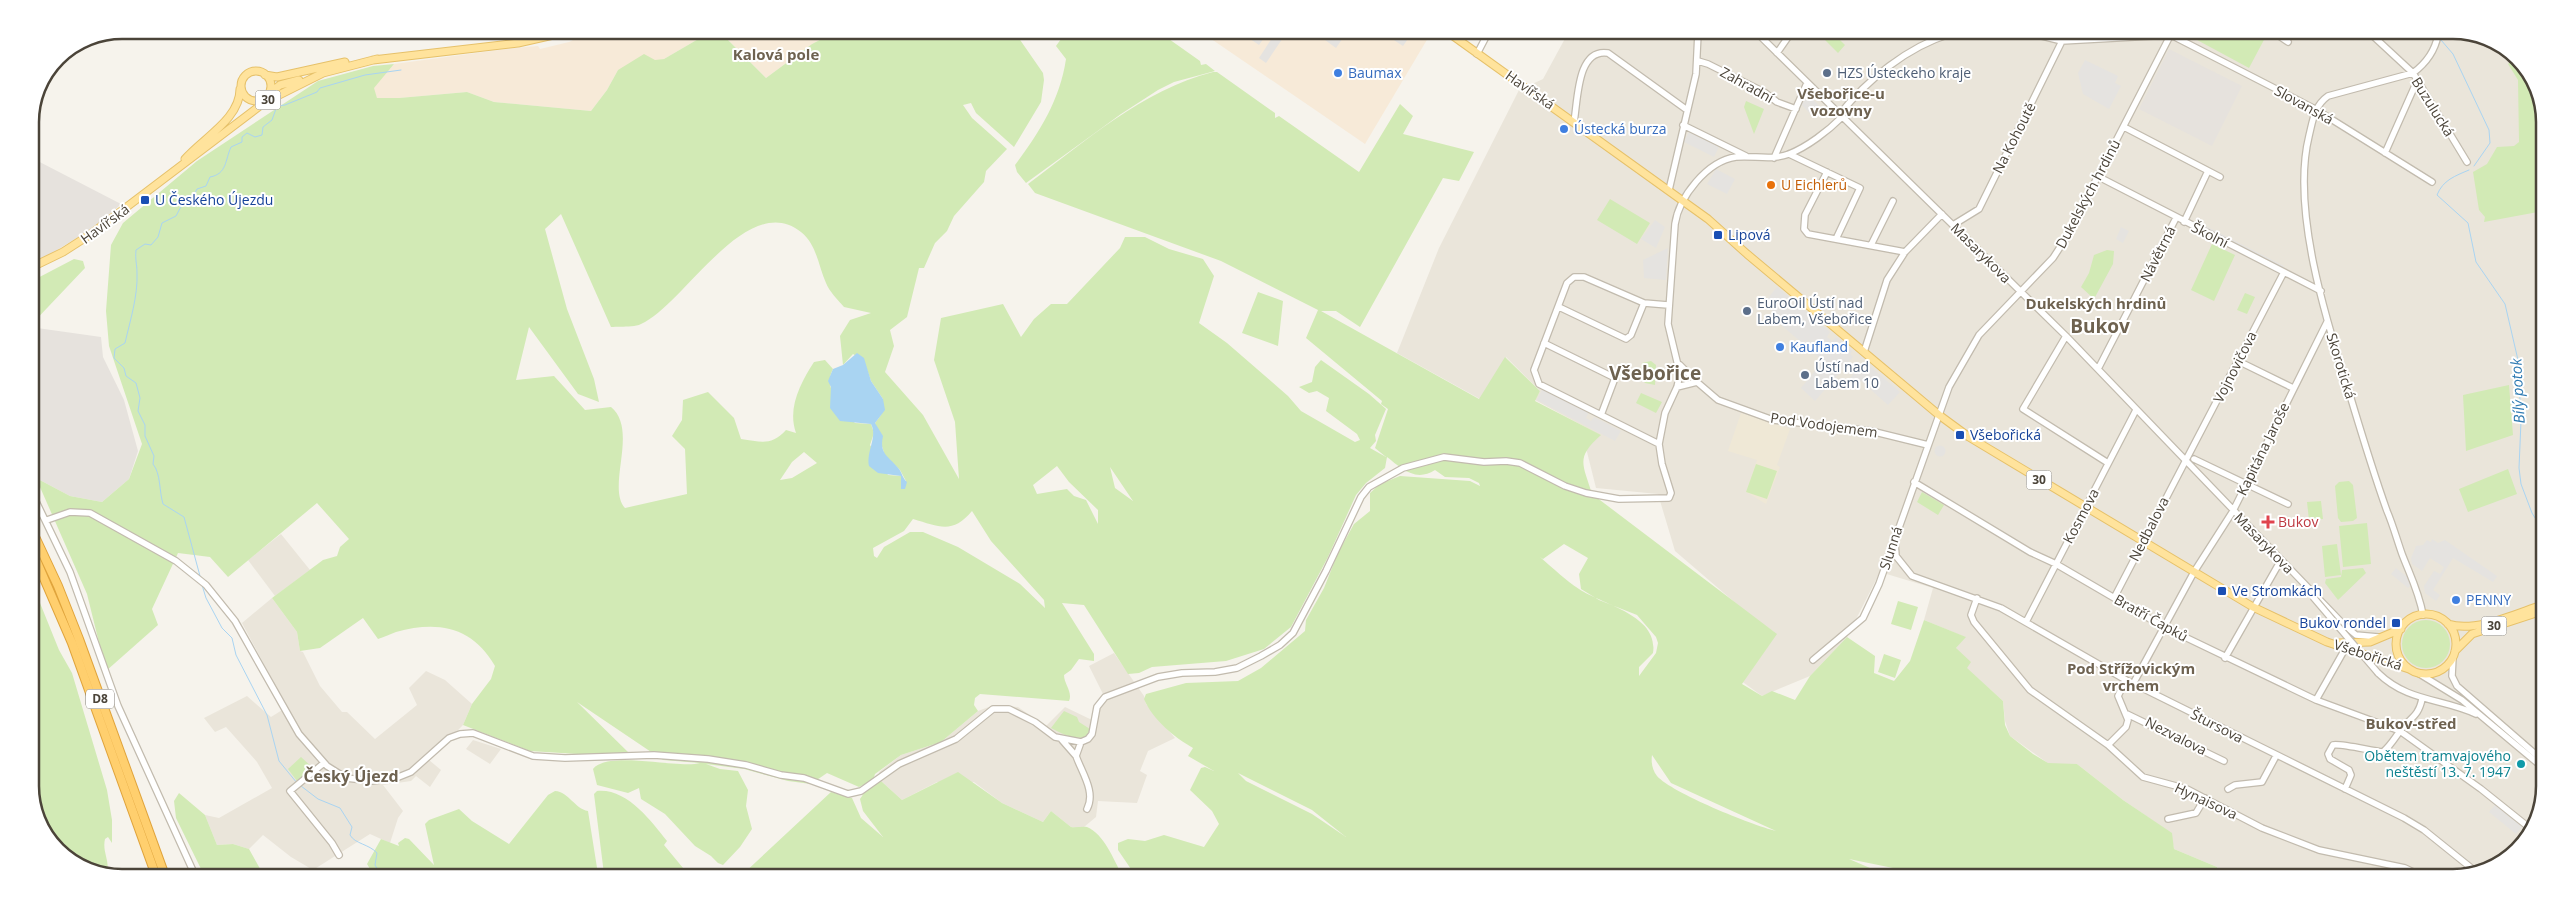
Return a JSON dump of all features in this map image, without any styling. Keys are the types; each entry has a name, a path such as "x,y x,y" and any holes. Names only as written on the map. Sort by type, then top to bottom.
{"highway":[{"name":"D8","path":"39,545 79,639 163,869"},
{"name":"D8","path":"39,567 72,643 154,869"}],"main road":[{"name":"Havířská","path":"174,171 200,142 233,113 238,104 241,79 248,72 255,71 275,77 327,65 518,43 536,39"},
{"name":"Havířská","path":"1457,39 1684,200"},
{"name":"Havířská","path":"236,123 250,106 284,84 377,59"},
{"name":"30","path":"265,75 272,83 269,94"},
{"name":"Havířská","path":"39,263 83,240 236,123 272,98 314,76"},
{"name":"30","path":"240,89 249,98 260,100"},
{"name":"Všebořická","path":"1684,200 1938,415 2002,458 2142,543 2253,607 2345,649 2409,668"},
{"name":"30","path":"2401,629 2410,620 2423,615 2436,616 2447,623 2470,627 2536,611"},
{"name":"30","path":"2409,668 2418,673 2428,674 2439,671 2472,634 2536,612"},
{"path":"2447,623 2455,636 2454,655"},
{"name":"Všebořická","path":"2328,642 2361,643 2387,636 2401,629"},
{"path":"2401,629 2397,648 2401,659 2409,668"}],"street":[{"path":"1478,54 1485,39"},
{"path":"1669,190 1698,61 1698,39"},
{"name":"Masarykova","path":"1763,39 2066,336 2233,511 2356,635 2369,638 2387,636"},
{"path":"1777,53 1787,39"},
{"path":"1062,740 1081,742 1088,739 1092,734 1097,707 1105,697 1158,677 1237,668 1280,645 1293,633 1326,571 1360,497 1369,486 1403,468 1444,457 1484,462 1506,461 1520,463 1574,490 1619,499 1666,499 1671,493 1662,464 1659,444 1665,413 1677,387 1680,365 1668,324 1668,305 1674,224 1684,200 1699,179 1726,159 1748,157 1774,158 1790,154 1812,141 1841,116 1853,98 1880,74 1923,45 1938,39"},
{"path":"2054,39 2062,41 2093,39"},
{"name":"Dukelských hrdinů","path":"1938,415 1949,386 1979,335 2053,258 2066,238 2168,39"},
{"name":"Slovanská","path":"2181,39 2315,109 2432,182"},
{"path":"2284,39 2288,42"},
{"name":"Buzulucká","path":"2377,39 2412,74 2466,162"},
{"path":"2315,109 2328,96 2412,74 2422,66 2431,53 2436,39"},
{"name":"Na Kohoutě","path":"1954,225 1979,209 2062,41"},
{"path":"1574,122 1584,65 1592,55 1600,51 1608,53 1687,110"},
{"name":"Zahradní","path":"1698,61 1708,64 1764,92 1777,102 1796,109"},
{"path":"2385,153 2417,81"},
{"path":"1774,158 1807,83"},
{"name":"Skorotická","path":"2315,109 2303,157 2302,183 2310,239 2327,322 2377,481 2402,554 2419,591 2423,615"},
{"path":"1683,125 1748,157"},
{"path":"2124,127 2220,177"},
{"path":"1790,154 1860,188 1836,239"},
{"path":"2184,222 2208,171"},
{"path":"1827,172 1803,222 1808,234 1905,252"},
{"name":"Školní","path":"2099,177 2321,291"},
{"path":"1871,245 1893,201"},
{"path":"1864,352 1887,280 1905,252 1942,214"},
{"name":"Návětrná","path":"2098,369 2176,218"},
{"name":"Vojnovičova","path":"2184,460 2189,456 2284,272"},
{"path":"1659,444 1649,441 1539,384 1534,370 1567,283 1574,277 1579,276 1644,303 1668,305"},
{"path":"1559,307 1626,339 1631,335 1644,303"},
{"name":"Kapitána Jaroše","path":"2133,684 2194,572 2233,511 2327,322"},
{"path":"2066,336 2023,409 2108,463"},
{"path":"1544,343 1615,378 1601,415"},
{"name":"Kapitána Jaroše","path":"2238,362 2293,388"},
{"name":"Pod Vodojemem","path":"1680,365 1718,400 1773,420 1871,431 1928,445"},
{"path":"1677,387 1697,382"},
{"name":"Kosmova","path":"2026,622 2136,410"},
{"name":"Slunná","path":"1813,660 1863,618 1879,584 1938,415"},
{"path":"2194,458 2288,504"},
{"name":"Nedbalova","path":"2114,598 2184,460"},
{"name":"Bratří Čapků","path":"1914,482 2030,552 2056,564 2164,627 2225,658 2316,700 2400,731 2481,789 2526,825"},
{"path":"39,505 73,579 118,706 192,869"},
{"path":"47,520 70,512 90,514 176,561 206,585 235,621 299,734 324,763 346,778 372,781 396,778 412,772 449,738 460,734 473,733 532,756 565,758 654,754 708,760 746,765 781,775 804,778 848,794 861,790 900,764 956,739 993,709 1009,709 1023,715 1062,740 1076,756 1092,800 1087,809"},
{"name":"Štursova","path":"1896,535 1896,556 1912,576 1977,598 2026,622 2133,684 2346,789 2424,830 2470,867"},
{"path":"2225,658 2281,560"},
{"name":"Masarykova","path":"2305,585 2313,597 2378,673 2398,689 2422,699 2452,705 2483,718"},
{"name":"Hynaisova","path":"1977,598 1971,615 1974,622 2020,680 2030,690 2108,745 2143,778 2187,789 2262,828 2319,850 2407,869"},
{"path":"2316,700 2345,649"},
{"path":"2454,655 2452,676 2457,686 2536,755"},
{"name":"Masarykova","path":"2418,673 2452,692 2536,763"},
{"path":"2126,680 2118,696 2127,714"},
{"path":"2346,789 2351,776 2349,770 2330,759 2328,754 2332,745 2337,744 2355,749 2383,752 2394,743 2400,731 2418,714 2422,699"},
{"name":"Nezvalova","path":"2108,745 2126,727 2127,714 2224,761"},
{"path":"1076,756 1081,742"},
{"path":"2228,789 2235,785 2262,782 2276,756"},
{"path":"324,763 290,791 332,843 339,855"},
{"path":"2168,819 2196,813 2205,798"}],"shaded area":[{"path":"506,39 528,39 507,44"},
{"path":"575,39 698,39 664,59 618,70 607,90 591,111 494,102 467,92 377,98 373,88 394,64 514,48 538,46 540,49"},
{"path":"727,39 822,39 812,44 766,78"},
{"path":"1211,39 1427,39 1365,144"},
{"path":"1250,39 1263,39 1259,45"},
{"path":"1271,39 1282,39 1266,63 1259,58"},
{"path":"1324,39 1342,39 1336,48"},
{"path":"1392,39 1408,39 1403,46"},
{"path":"1565,39 2464,39 2490,47 2512,63 2530,90 2536,116 2536,786 2532,813 2519,837 2499,855 2485,863 2464,869 2217,869 2217,867 2174,849 2171,833 2123,800 2077,764 2049,764 2010,736 2005,721 2003,701 1966,668 1956,648 1965,637 1924,620 1933,588 1880,572 1847,637 1810,676 1762,696 1740,680 1774,632 1746,612 1675,551 1658,494 1596,488 1586,448 1600,435 1535,400 1540,391 1506,357 1480,399 1397,353 1439,248 1519,90 1543,79"},
{"path":"2169,49 2242,86 2212,146 2139,109"},
{"path":"2085,60 2118,76 2115,83 2121,86 2109,109 2083,94 2078,73"},
{"path":"1810,96 1823,110 1814,118 1801,104"},
{"path":"1689,132 1719,147 1714,157 1684,142"},
{"path":"39,162 121,204 101,223 39,259"},
{"path":"1716,169 1735,179 1727,194 1707,184"},
{"path":"1655,220 1665,227 1656,248 1641,239"},
{"path":"2196,221 2284,266 2283,269 2195,224"},
{"path":"2121,227 2129,231 2123,243 2116,239"},
{"path":"1668,248 1666,280 1644,278 1643,260"},
{"path":"1777,287 1830,332 1827,337 1832,341 1836,337 1852,351 1850,354 1853,357 1815,401 1801,388 1823,361 1773,318 1776,314 1767,306 1771,302 1767,299"},
{"path":"39,328 101,337 103,357 124,400 138,451 129,479 102,502 70,496 39,480"},
{"path":"1866,363 1900,392 1888,405 1861,381 1857,386 1849,379 1861,365 1863,367"},
{"path":"1543,388 1589,412 1586,418 1591,421 1594,417 1621,431 1615,441 1537,400"},
{"path":"1741,413 1790,429 1777,465 1780,467 1766,504 1746,492 1757,460 1728,451"},
{"path":"1940,445 1946,451 1940,457 1934,451"},
{"path":"281,534 310,570 275,596 248,560"},
{"path":"2432,539 2438,543 2445,540 2497,576 2493,582 2453,558 2433,590 2440,595 2436,601 2425,593 2424,586 2434,571 2440,574 2444,567 2430,558 2422,571 2412,564 2411,558 2416,546 2423,545 2427,540 2431,542"},
{"path":"2396,568 2406,576 2411,585 2408,588 2391,574"},
{"path":"272,598 297,632 300,651 303,652 320,686 342,712 347,712 375,739 417,705 409,688 426,671 445,680 472,704 463,725 429,760 441,770 430,787 416,776 411,781 383,785 403,811 398,818 390,843 370,834 315,869 291,857 263,835 249,849 233,844 217,845 205,815 219,818 272,788 257,762 226,727 215,732 204,718 247,696 271,717 287,707 242,623"},
{"path":"1114,653 1144,696 1146,704 1175,738 1148,751 1140,771 1147,775 1137,803 1098,801 1096,817 1084,827 1077,828 1071,827 1051,811 1043,822 1002,803 974,782 937,782 902,800 881,781 879,772 901,755 941,742 978,711 994,705 1018,707 1046,726 1065,707 1092,720 1096,704 1103,694 1089,666"},
{"path":"473,740 501,749 490,764 466,749"},
{"path":"2495,805 2522,827 2516,834 2489,812"}],"green space":[{"path":"698,39 727,39 766,78 822,39 1019,39 1043,73 1041,102 1014,147 976,113 971,103 963,105 972,118 1007,149 986,171 984,182 954,216 947,231 935,243 924,268 919,268 907,317 890,330 894,346 885,372 923,415 959,479 955,422 934,360 941,318 1003,304 1021,337 1034,319 1051,304 1067,304 1120,248 1125,237 1145,237 1169,249 1203,259 1214,276 1199,323 1227,343 1288,396 1301,411 1355,442 1360,440 1357,434 1326,411 1329,398 1317,391 1309,393 1299,387 1312,382 1315,367 1321,360 1369,394 1386,409 1375,435 1376,441 1370,448 1386,457 1375,448 1388,409 1381,404 1382,401 1306,338 1318,310 1221,261 1035,193 1028,184 1138,104 1187,80 1213,72 1217,72 1275,113 1275,118 1279,116 1359,172 1400,104 1413,116 1403,134 1474,152 1459,181 1443,178 1360,327 1336,311 1321,311 1479,399 1505,357 1540,391 1535,401 1601,435 1587,450 1583,462 1592,494 1777,634 1742,684 1762,696 1772,691 1795,700 1810,676 1847,637 1875,656 1874,673 1894,681 1910,661 1924,620 1966,637 1956,648 1971,662 1967,668 2003,701 2005,725 2010,736 2048,763 2077,764 2123,800 2172,833 2174,849 2217,867 2217,869 1131,869 1118,850 1118,843 1128,839 1145,841 1164,835 1204,847 1219,824 1212,811 1190,790 1201,768 1205,767 1214,771 1188,756 1193,748 1158,721 1144,699 1146,694 1186,683 1238,681 1261,668 1305,631 1306,620 1324,588 1338,553 1354,524 1370,511 1370,493 1380,484 1400,476 1470,481 1480,486 1479,483 1469,478 1445,477 1435,470 1428,474 1414,474 1403,469 1387,457 1385,468 1366,483 1356,495 1328,557 1291,627 1264,649 1226,661 1152,667 1139,673 1128,674 1084,605 1062,603 1094,654 1094,661 1079,659 1071,670 1064,675 1070,694 1069,701 980,694 975,698 974,705 978,711 941,742 901,755 875,774 873,780 859,787 827,773 811,784 788,781 744,769 706,764 720,769 738,771 748,790 746,806 752,829 740,847 723,865 695,846 665,814 641,799 639,788 628,793 597,785 593,769 601,764 627,760 676,764 700,763 663,760 577,702 629,753 593,755 530,751 463,725 472,704 491,679 495,666 486,653 465,635 440,627 426,627 411,628 378,639 363,618 320,648 300,651 297,632 272,598 323,560 337,556 340,547 349,539 317,503 228,577 210,557 178,553 152,609 158,625 106,671 87,594 39,485 39,480 70,496 102,502 129,479 142,444 109,346 106,311 111,245 123,223 197,161 318,81 373,66 394,64 374,88 377,98 467,92 494,102 591,111 607,90 618,70 644,54 655,60 664,59","holes":["561,214 611,327 638,325 658,313 717,255 738,237 759,226 780,223 801,232 811,243 827,286 836,298 844,307 871,313 850,320 840,336 843,365 853,354 864,361 871,381 883,399 881,415 875,423 885,456 900,470 906,481 904,487 901,487 901,476 888,475 870,445 874,433 871,424 855,423 835,398 830,384 830,376 833,369 825,360 814,362 800,387 793,414 796,433 786,430 771,441 761,442 741,439 734,418 708,392 683,400 682,420 672,436 685,449 687,494 625,508 620,499 619,487 623,444 622,430 619,417 611,407 585,410 554,376 516,380 529,327 578,394 599,402 594,379 567,309 545,229","804,452 817,463 792,478 780,480 792,462","1057,466 1069,482 1098,510 1098,524 1086,500 1074,496 1067,489 1037,494 1033,485","1110,467 1133,501 1115,488","972,511 991,541 1044,600 1045,608 1020,584 958,547 923,532 910,532 884,547 877,558 874,556 873,548 904,531 913,519 946,527 959,523","1564,544 1588,558 1579,574 1581,589 1594,597 1569,582 1540,557 1543,559","1612,605 1637,615 1656,637 1658,643 1656,653 1639,676 1639,667 1653,653 1653,640 1639,620","1652,755 1671,783 1776,831 1732,815 1695,799 1665,783 1654,771","1238,773 1312,810 1346,837 1312,814 1246,781","1849,859 1893,868 1870,868"]},
{"path":"1061,39 1169,39 1200,61 1201,65 1206,64 1215,71 1174,82 1158,90 1121,114 1026,183 1017,172 1015,165 1040,128 1059,88 1066,59 1056,46"},
{"path":"1824,39 1839,39 1845,45 1838,53"},
{"path":"2195,39 2264,39 2249,68"},
{"path":"2510,62 2519,71 2530,90 2533,100 2536,116 2536,212 2484,222 2485,217 2479,210 2473,172 2487,164 2497,147 2514,146 2519,142 2518,80 2508,64"},
{"path":"1746,101 1764,109 1754,134 1744,107"},
{"path":"1610,199 1650,223 1637,244 1597,220"},
{"path":"2212,244 2235,255 2214,301 2191,290"},
{"path":"2107,250 2114,251 2113,264 2094,299 2081,287 2089,273 2094,255"},
{"path":"74,259 83,261 85,268 39,317 39,277"},
{"path":"1258,292 1283,301 1278,346 1242,333"},
{"path":"2245,293 2255,297 2247,314 2237,310"},
{"path":"1651,361 1656,365 1655,385 1645,383 1640,377 1642,363"},
{"path":"2509,385 2513,435 2466,451 2463,395"},
{"path":"1641,393 1662,402 1656,413 1636,403"},
{"path":"1756,464 1777,471 1767,499 1746,492"},
{"path":"2508,469 2517,494 2468,512 2459,489"},
{"path":"2349,481 2353,485 2357,518 2353,521 2341,522 2338,518 2335,486 2339,482"},
{"path":"1922,492 1944,505 1938,515 1917,502"},
{"path":"2321,501 2323,519 2309,520 2307,502"},
{"path":"2367,523 2371,564 2343,567 2339,526"},
{"path":"2337,544 2341,575 2325,577 2322,546"},
{"path":"2363,568 2366,573 2338,600 2325,583 2326,579 2341,577 2342,570"},
{"path":"1898,601 1918,607 1911,630 1891,624"},
{"path":"39,602 59,650 72,673 107,790 112,820 112,843 108,837 105,839 104,844 108,868 85,861 67,849 50,828 40,802"},
{"path":"2421,620 2431,620 2443,627 2450,639 2450,649 2443,661 2431,668 2421,668 2413,664 2406,657 2402,649 2402,639 2406,631 2413,624"},
{"path":"1884,654 1901,660 1895,678 1878,672"},
{"path":"1064,711 1077,717 1079,722 1090,729 1086,737 1073,737 1051,728"},
{"path":"301,757 313,768 297,781 288,769"},
{"path":"958,772 1002,803 1043,822 1051,811 1071,827 1087,827 1093,830 1108,848 1119,869 748,869 831,792 852,798 861,818 883,837 863,811 860,799 866,790 881,781 902,800"},
{"path":"555,791 560,792 583,810 588,811 597,869 370,869 367,864 381,839 399,846 398,843 405,838 409,839 434,865 425,824 429,820 459,809 472,821 509,844 548,795"},
{"path":"597,791 608,791 628,800 637,807 667,841 664,845 684,869 603,869 594,794"},
{"path":"179,793 205,815 217,845 233,844 249,849 260,869 201,869 176,818 174,801"}],"water":[{"path":"857,353 864,358 871,381 883,399 885,410 875,423 883,436 882,447 886,455 899,469 907,482 905,489 901,489 901,476 878,473 869,466 869,455 873,439 871,424 840,421 830,408 831,387 828,381 833,369 843,365"}],"waterway":[{"name":"Bílý potok","path":"2441,40 2453,54 2489,130 2490,143 2474,166"},
{"path":"200,576 184,517 163,504 159,478 153,464 154,456 145,436 145,425 138,411 140,398 136,383 126,376 124,368 114,358 115,349 125,343 133,308 137,282 136,250 145,244 151,245 158,237 162,223 176,216 184,201 193,197 197,189 206,186 210,177 223,170 231,147 242,142 242,137 247,133 255,137 262,135 263,127 272,120 277,106 285,105 317,92 320,88 365,75 401,70"},
{"name":"Bílý potok","path":"2469,170 2446,182 2437,195 2468,223 2476,262 2505,304 2518,360 2521,421 2519,468 2521,484 2536,519"},
{"path":"202,585 206,598 222,628 232,638 236,655 267,715 279,761 297,783"},
{"path":"301,786 318,799 340,808 352,827 350,835 352,838 377,853 375,865 377,869"}],"place":[{"name":"Baumax","path":"1338,73"},
{"name":"HZS Ústeckeho kraje","path":"1827,73"},
{"name":"Ústecká burza","path":"1564,129"},
{"name":"U Eichlerů","path":"1771,185"},
{"name":"U Českého Újezdu","path":"145,200"},
{"name":"Lipová","path":"1718,235"},
{"name":"EuroOil Ústí nad Labem, Všebořice","path":"1747,311"},
{"name":"Kaufland","path":"1780,347"},
{"name":"Ústí nad Labem 10","path":"1805,375"},
{"name":"Všebořická","path":"1960,435"},
{"name":"Bukov","path":"2268,522"},
{"name":"Ve Stromkách","path":"2222,591"},
{"name":"PENNY","path":"2456,600"},
{"name":"Bukov rondel","path":"2396,623"},
{"name":"Obětem tramvajového neštěstí 13. 7. 1947","path":"2521,764"}],"district":[{"name":"Kalová pole","path":"776,55"},
{"name":"Všebořice-u vozovny","path":"1841,102"},
{"name":"Dukelských hrdinů","path":"2096,304"},
{"name":"Bukov","path":"2100,326"},
{"name":"Všebořice","path":"1655,373"},
{"name":"Pod Střížovickým vrchem","path":"2131,678"},
{"name":"Bukov-střed","path":"2411,724"},
{"name":"Český Újezd","path":"351,776"}]}
